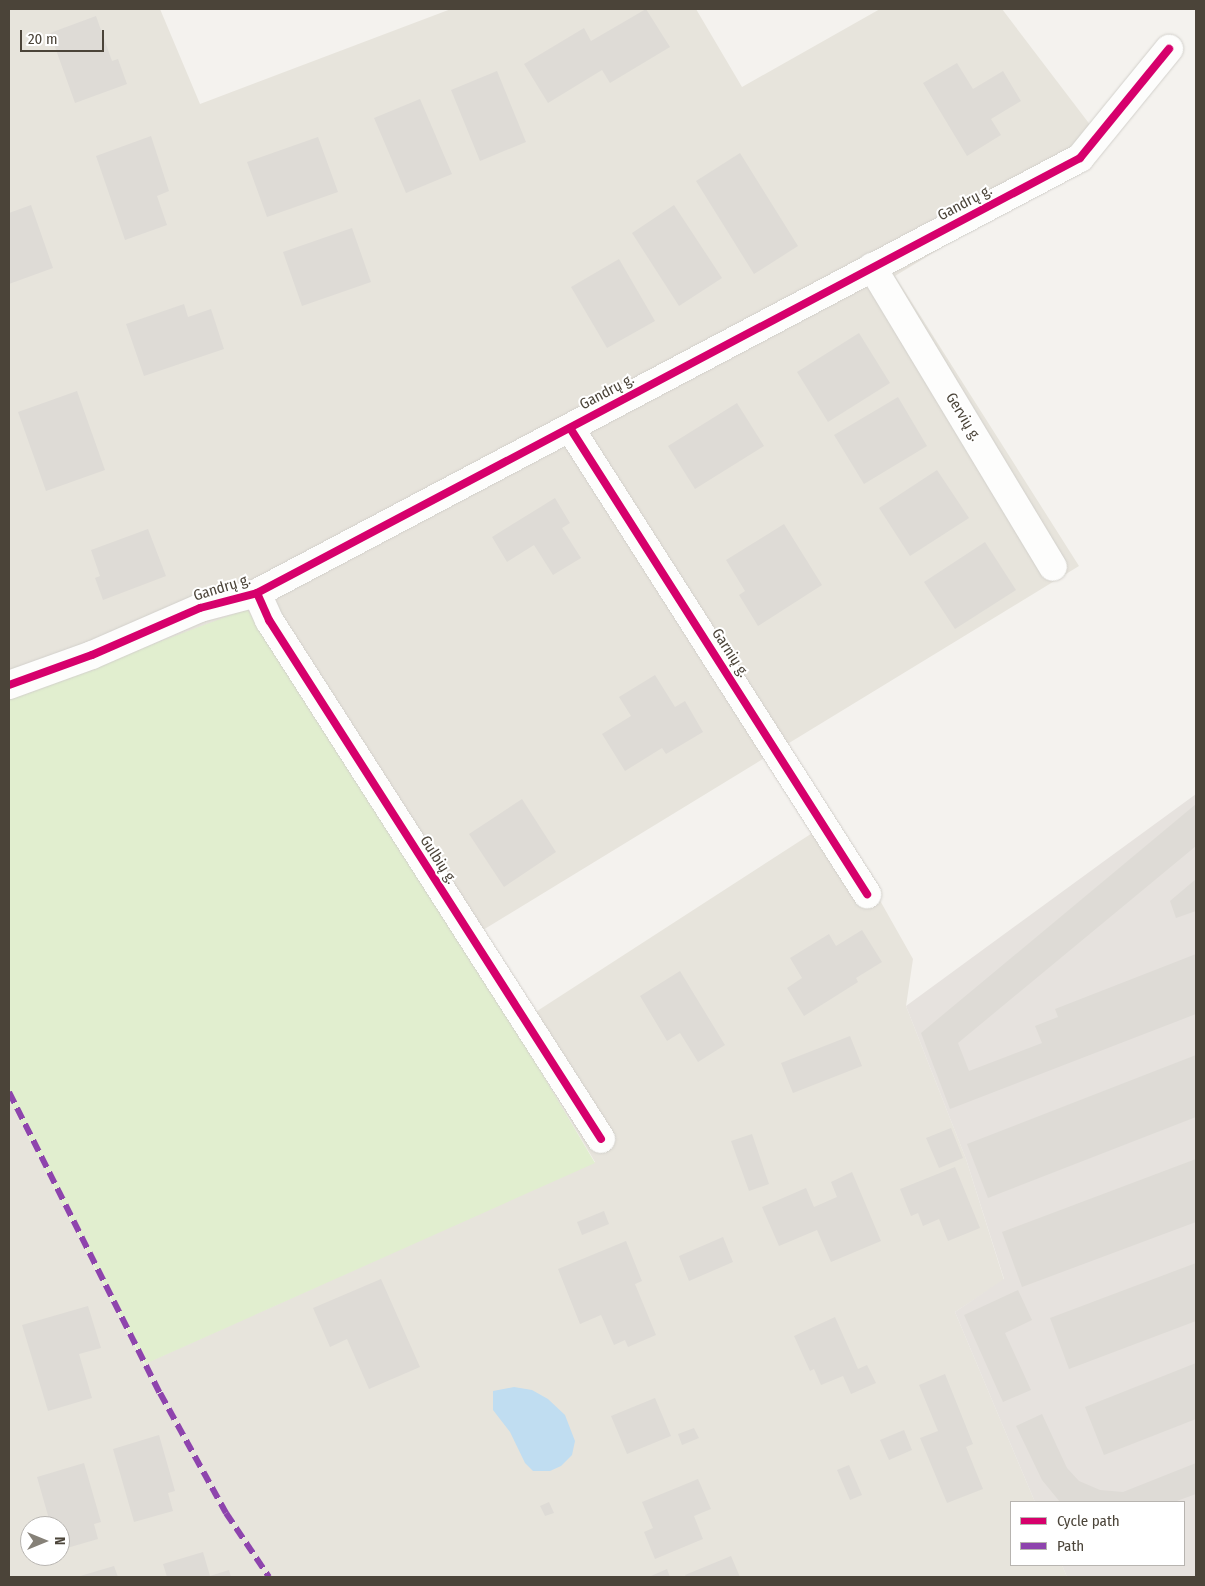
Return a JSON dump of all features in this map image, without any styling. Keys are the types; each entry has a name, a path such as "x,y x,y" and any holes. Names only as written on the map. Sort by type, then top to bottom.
{"street":[{"name":"Gandrų g.","path":"9,685 92,655 200,608 257,593 1080,158 1169,49"},
{"name":"Gervių g.","path":"872,267 1053,567"},
{"name":"Garnių g.","path":"570,428 867,894"},
{"name":"Gulbių g.","path":"257,593 269,620 600,1139"}],"shaded area":[{"path":"9,9 160,9 200,104 451,9 696,9 742,87 880,9 1002,9 1107,147 895,276 1079,566 460,944 65,677 9,693"},
{"path":"1196,794 1196,1577 1067,1577 1062,1566 1185,1566 1185,1501 1035,1501 955,1312 1004,1279 966,1159 906,1006"},
{"path":"834,819 913,959 906,1006 966,1159 1004,1280 955,1312 1035,1501 1010,1501 1010,1566 1062,1566 1067,1577 9,1577 9,1100 144,1364 595,1162 514,1026"}],"green space":[{"path":"247,609 514,1026 595,1163 145,1364 9,1100 9,693 65,677"}],"water":[{"path":"514,1387 532,1390 548,1399 565,1415 575,1441 572,1455 561,1466 550,1471 533,1471 525,1463 510,1432 493,1410 493,1391"}],"building":[{"path":"646,9 670,47 610,83 602,70 548,103 524,64 584,28 591,41"},
{"path":"96,16 112,61 118,59 127,84 75,103 50,33"},
{"path":"957,63 973,89 1003,71 1021,101 991,119 1001,135 967,156 923,83"},
{"path":"497,71 526,142 480,161 451,90"},
{"path":"420,99 452,174 406,193 374,118"},
{"path":"151,136 169,191 157,196 167,225 125,240 96,156"},
{"path":"318,137 338,192 267,217 247,162"},
{"path":"740,153 798,246 754,274 696,181"},
{"path":"31,205 53,268 9,284 9,213"},
{"path":"674,205 722,278 679,306 632,233"},
{"path":"352,228 371,282 302,306 283,252"},
{"path":"619,259 655,321 607,348 571,287"},
{"path":"184,304 188,317 211,309 224,349 144,376 126,324"},
{"path":"859,333 890,383 828,422 797,372"},
{"path":"77,391 105,470 46,491 18,412"},
{"path":"898,397 927,446 864,484 834,435"},
{"path":"737,403 764,446 695,489 668,446"},
{"path":"937,470 969,518 910,556 879,508"},
{"path":"555,498 570,523 562,528 581,558 553,575 534,545 507,562 492,537"},
{"path":"784,524 822,585 758,626 739,595 745,591 726,560"},
{"path":"148,529 166,576 103,600 95,578 100,576 91,550"},
{"path":"985,542 1016,590 955,629 924,582"},
{"path":"655,675 675,707 685,701 703,732 666,754 662,748 625,771 602,734 631,716 619,697"},
{"path":"522,799 556,852 504,887 469,834"},
{"path":"1196,804 1196,846 958,1043 969,1071 1042,1043 1035,1026 1058,1017 1055,1009 1196,954 1196,1014 950,1109 921,1033"},
{"path":"1196,879 1196,911 1176,918 1170,901"},
{"path":"862,930 882,962 856,978 858,982 804,1016 787,988 802,978 790,958 829,934 836,946"},
{"path":"680,971 725,1045 698,1062 680,1033 667,1041 640,996"},
{"path":"850,1036 862,1066 793,1093 781,1063"},
{"path":"1196,1055 1196,1117 988,1198 967,1144"},
{"path":"951,1128 963,1158 939,1168 926,1138"},
{"path":"752,1134 769,1184 749,1191 731,1141"},
{"path":"1196,1159 1196,1222 1022,1287 1002,1232"},
{"path":"955,1167 980,1228 948,1241 939,1219 923,1226 918,1213 911,1216 900,1189"},
{"path":"852,1172 881,1241 831,1262 817,1230 779,1246 762,1207 806,1188 814,1207 837,1197 831,1182"},
{"path":"604,1211 609,1224 582,1235 577,1222"},
{"path":"723,1237 733,1262 689,1281 679,1256"},
{"path":"626,1241 642,1281 635,1284 656,1335 628,1347 625,1340 614,1345 601,1315 580,1324 558,1269"},
{"path":"1196,1263 1196,1321 1069,1369 1050,1318"},
{"path":"381,1279 420,1367 369,1389 347,1339 330,1347 313,1308"},
{"path":"1018,1290 1032,1320 1005,1333 1031,1390 1003,1402 964,1315"},
{"path":"88,1306 101,1348 79,1354 92,1398 48,1411 22,1325"},
{"path":"835,1317 858,1369 867,1365 876,1383 851,1394 843,1376 821,1385 814,1369 810,1371 794,1336"},
{"path":"1196,1363 1196,1419 1104,1455 1085,1407"},
{"path":"945,1374 973,1444 966,1447 983,1489 947,1503 920,1438 938,1431 919,1385"},
{"path":"655,1398 671,1436 627,1454 611,1416"},
{"path":"1042,1414 1067,1468 1079,1481 1100,1490 1123,1492 1196,1463 1196,1494 1177,1501 1059,1501 1042,1480 1016,1426"},
{"path":"694,1428 699,1438 682,1445 678,1434"},
{"path":"904,1430 912,1450 889,1460 880,1440"},
{"path":"159,1435 175,1491 168,1493 173,1511 134,1522 113,1449"},
{"path":"84,1463 101,1522 94,1524 98,1539 70,1547 70,1516 48,1516 37,1477"},
{"path":"849,1465 862,1495 850,1500 837,1470"},
{"path":"698,1479 711,1509 694,1516 703,1539 655,1559 644,1532 653,1528 642,1502"},
{"path":"549,1502 554,1513 545,1516 540,1506"},
{"path":"203,1552 210,1576 229,1570 231,1577 167,1577 163,1564"},
{"path":"731,1556 740,1577 686,1577 685,1575"},
{"path":"114,1566 118,1577 77,1577"},
{"path":"667,1569 670,1577 651,1577 651,1576"}],"marked path":[{"path":"9,1092 160,1393 226,1513 269,1577"}],"cycle path":[{"path":"9,685 92,655 200,608 257,593 1080,158 1169,49"},
{"path":"570,428 867,894"},
{"path":"257,593 269,620 601,1139"}]}
